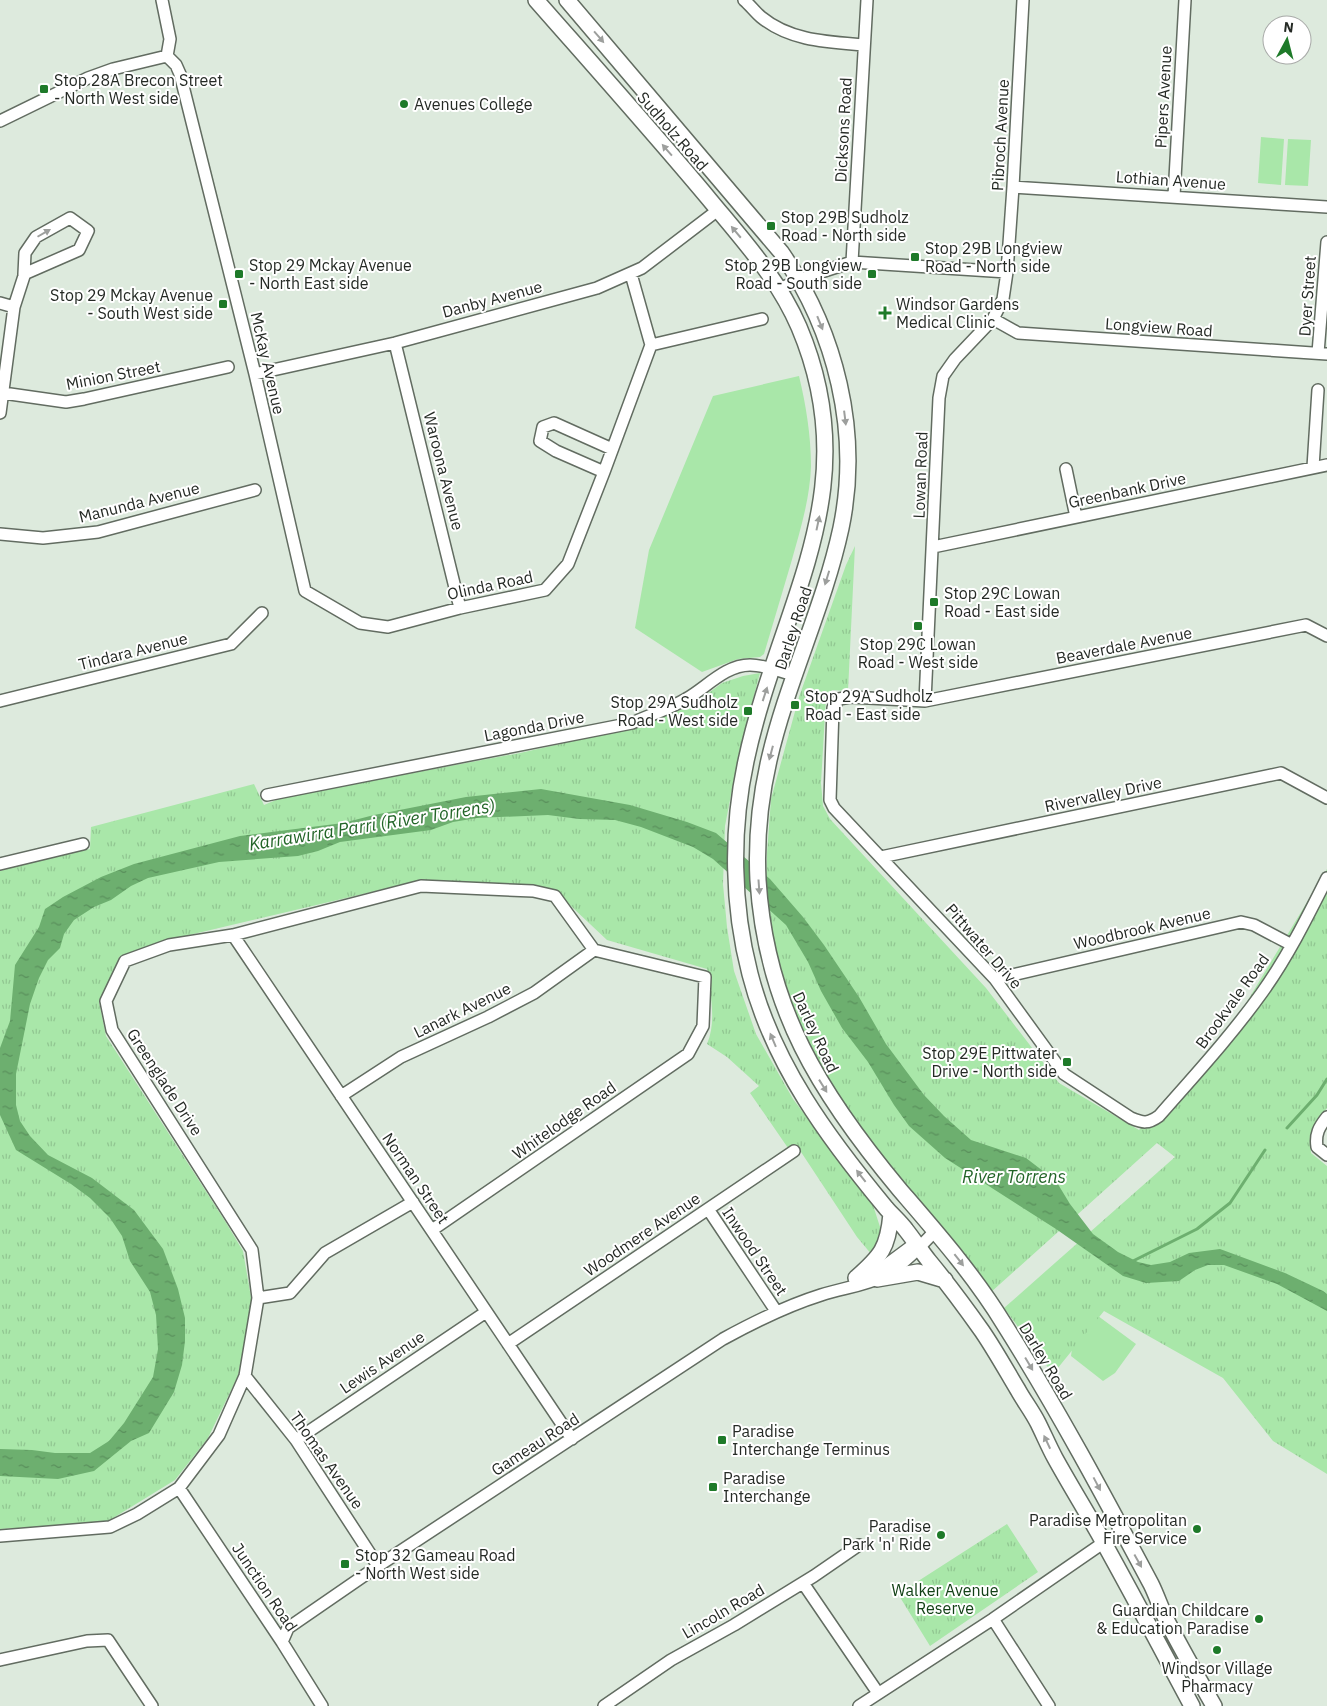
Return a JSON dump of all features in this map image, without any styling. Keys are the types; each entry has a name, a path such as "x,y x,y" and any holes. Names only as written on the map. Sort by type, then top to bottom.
{"main road":[{"name":"Sudholz Road","path":"536,0 718,210 754,254 779,289"},
{"name":"Sudholz Road","path":"572,6 773,240 799,280"},
{"path":"559,25 572,6"},
{"path":"718,210 738,200"},
{"name":"Darley Road","path":"799,280 817,316 836,370 844,407 848,464 846,501 840,532 826,582 769,758 762,795 758,838 759,884 767,944 782,1004 813,1069 862,1143 901,1192 936,1230 983,1291 1040,1382 1154,1590 1166,1618 1214,1706"},
{"name":"Darley Road","path":"779,289 798,326 816,376 822,410 826,453 823,496 815,538 802,583 756,720 747,757 737,826 735,858 740,927 749,972 773,1041 784,1063 816,1116 891,1214 946,1281 984,1334 1036,1419 1052,1453 1104,1542 1192,1706"},
{"path":"856,1278 881,1255 891,1214"},
{"path":"877,1279 918,1272 946,1281"}],"street":[{"path":"0,121 88,78 113,69 167,56 170,40 162,0"},
{"path":"744,0 761,17 787,33 818,41 864,44"},
{"name":"Dicksons Road","path":"852,262 867,0"},
{"name":"Pibroch Avenue","path":"1007,272 1024,0"},
{"name":"Pipers Avenue","path":"1174,196 1186,0"},
{"name":"McKay Avenue","path":"167,56 176,65 180,74 255,374 305,591"},
{"name":"Lothian Avenue","path":"1013,187 1327,207"},
{"name":"Danby Avenue","path":"255,374 396,343 597,288 631,274 657,258 718,210"},
{"path":"0,413 14,307 24,274 25,253 36,237 70,218 88,231 79,250 24,274"},
{"name":"Dyer Street","path":"1323,354 1327,242"},
{"path":"779,289 799,280 852,262 1007,272"},
{"name":"Lowan Road","path":"925,701 939,398 943,376 955,359 993,319 1003,299 1007,272"},
{"path":"631,274 651,345 762,319"},
{"path":"0,303 14,307"},
{"name":"Longview Road","path":"993,319 1018,333 1323,354"},
{"name":"Waroona Avenue","path":"396,343 460,608"},
{"name":"Olinda Road","path":"305,591 360,623 388,626 545,590 568,564 651,345"},
{"name":"Minion Street","path":"3,394 66,402 228,367"},
{"path":"1313,467 1318,390"},
{"path":"604,472 540,442 543,427 554,423 612,449"},
{"name":"Greenbank Drive","path":"933,548 1327,465"},
{"path":"1066,469 1076,517"},
{"name":"Manunda Avenue","path":"0,534 43,538 98,532 255,490"},
{"name":"Tindara Avenue","path":"0,701 232,644 262,613"},
{"name":"Beaverdale Avenue","path":"830,800 833,708 839,699 850,697 925,701 1306,625 1327,636"},
{"name":"Lagonda Drive","path":"267,795 632,723 686,699 728,670 748,664 795,675"},
{"name":"Rivervalley Drive","path":"881,857 1281,773 1327,798"},
{"name":"Pittwater Drive","path":"830,800 834,808 995,978 1064,1074 1131,1118 1142,1123"},
{"path":"0,864 83,844"},
{"name":"Brookvale Road","path":"1142,1123 1150,1122 1159,1116 1216,1053 1262,993 1292,945 1327,878"},
{"name":"Greenglade Drive","path":"0,1536 110,1527 137,1514 179,1488 219,1435 245,1376 258,1298 252,1250 112,1030 106,1001 125,960 169,945 233,935 420,886 532,891 555,896 594,950"},
{"name":"Woodbrook Avenue","path":"995,978 1241,922 1254,925 1292,945"},
{"name":"Norman Street","path":"233,935 572,1439"},
{"name":"Whitelodge Road","path":"432,1230 688,1054 703,1026 705,977 594,950"},
{"name":"Lanark Avenue","path":"341,1096 402,1057 488,1017 534,993 594,950"},
{"path":"1327,1117 1317,1133 1317,1147 1327,1155"},
{"name":"Woodmere Avenue","path":"508,1344 794,1151"},
{"path":"258,1298 290,1293 325,1253 413,1202"},
{"name":"Inwood Street","path":"708,1210 776,1311"},
{"name":"Gameau Road","path":"282,1642 287,1628 378,1566 723,1340 776,1311 822,1294 886,1265 936,1230"},
{"name":"Gameau Road","path":"822,1294 877,1279 896,1268 917,1245"},
{"name":"Lewis Avenue","path":"296,1440 486,1312"},
{"name":"Thomas Avenue","path":"245,1376 296,1440 378,1566"},
{"name":"Junction Road","path":"179,1488 282,1642 322,1706"},
{"path":"859,1706 993,1619 1104,1542 1122,1532"},
{"name":"Lincoln Road","path":"604,1706 671,1660 734,1626 859,1545"},
{"path":"803,1583 878,1694"},
{"path":"993,1619 1049,1706"},
{"path":"0,1660 87,1641 108,1640 152,1706"}],"green space":[{"path":"1261,137 1284,139 1281,185 1258,183"},
{"path":"1288,139 1311,140 1308,186 1285,185"},
{"path":"799,376 806,409 810,443 809,491 798,539 764,654 760,657 738,659 702,672 635,628 649,550 713,396"},
{"path":"855,546 848,691 832,690 826,697 821,783 823,806 830,819 986,988 1059,1083 1139,1130 1216,1053 1327,869 1327,1108 1312,1134 1311,1153 1327,1166 1327,1474 1273,1441 1223,1378 1104,1311 1053,1374 1004,1308 1175,1157 1157,1143 990,1293 871,1141 823,1074 791,1008 774,950 766,883 767,853 771,799 799,697 846,565"},
{"path":"760,673 740,748 725,826 723,884 734,971 756,1034 793,1099 873,1205 880,1227 879,1245 872,1255 857,1237 801,1152 796,1146 788,1148 750,1093 759,1086 727,1057 707,1044 712,1026 712,1016 707,969 607,940 557,893 418,881 168,940 120,956 99,1002 106,1036 243,1251 252,1303 238,1376 208,1438 175,1480 105,1523 0,1529 0,871 52,856 90,849 91,827 254,784 264,805 283,797 520,753 644,725 692,705 722,683"},
{"path":"1094,1313 1136,1344 1115,1373 1103,1381 1071,1356 1073,1342"},
{"name":"Walker Avenue Reserve","path":"1007,1524 1038,1572 930,1646 898,1594"}],"water":[{"path":"541,789 630,805 716,833 770,879 803,917 859,997 886,1044 924,1095 944,1116 971,1140 1026,1158 1056,1181 1070,1204 1093,1234 1118,1252 1138,1262 1151,1265 1170,1262 1189,1253 1220,1249 1285,1273 1323,1291 1327,1294 1327,1311 1277,1284 1224,1265 1208,1265 1195,1270 1179,1281 1146,1283 1123,1276 1056,1229 945,1158 909,1126 894,1105 868,1062 842,1028 821,991 808,962 786,925 713,859 693,847 641,827 615,820 579,819 548,815 477,818 453,822 431,830 340,842 318,851 298,856 219,862 148,878 74,920 64,934 60,948 48,960 39,978 30,1004 16,1074 16,1105 20,1121 30,1136 48,1155 92,1178 134,1210 163,1249 178,1289 185,1318 182,1365 174,1392 149,1433 131,1441 94,1471 58,1479 0,1476 0,1449 55,1453 90,1453 109,1441 124,1423 153,1377 158,1349 156,1315 150,1292 130,1261 122,1236 110,1218 90,1198 71,1184 16,1150 0,1115 0,1048 10,1021 15,965 39,927 45,909 101,877 134,864 240,836 343,823 466,797"}],"waterway":[{"path":"1287,1128 1317,1095 1327,1079"},
{"path":"1131,1262 1197,1229 1230,1203 1265,1150"}],"place":[{"name":"Stop 28A Brecon Street - North West side","path":"44,89"},
{"name":"Avenues College","path":"404,104"},
{"name":"Stop 29B Sudholz Road - North side","path":"771,226"},
{"name":"Stop 29B Longview Road - North side","path":"915,257"},
{"name":"Stop 29 Mckay Avenue - North East side","path":"239,274"},
{"name":"Stop 29B Longview Road - South side","path":"872,274"},
{"name":"Stop 29 Mckay Avenue - South West side","path":"223,304"},
{"name":"Windsor Gardens Medical Clinic","path":"885,313"},
{"name":"Stop 29C Lowan Road - East side","path":"934,602"},
{"name":"Stop 29C Lowan Road - West side","path":"918,626"},
{"name":"Stop 29A Sudholz Road - East side","path":"795,705"},
{"name":"Stop 29A Sudholz Road - West side","path":"748,711"},
{"name":"Stop 29E Pittwater Drive - North side","path":"1067,1062"},
{"name":"Paradise Interchange Terminus","path":"722,1440"},
{"name":"Paradise Interchange","path":"713,1487"},
{"name":"Paradise Metropolitan Fire Service","path":"1197,1529"},
{"name":"Paradise Park 'n' Ride","path":"941,1535"},
{"name":"Stop 32 Gameau Road - North West side","path":"345,1564"},
{"name":"Guardian Childcare & Education Paradise","path":"1259,1619"},
{"name":"Windsor Village Pharmacy","path":"1217,1650"}],"water label":[{"name":"Karrawirra Parri (River Torrens)","path":"372,825"},
{"name":"River Torrens","path":"1014,1177"}]}
